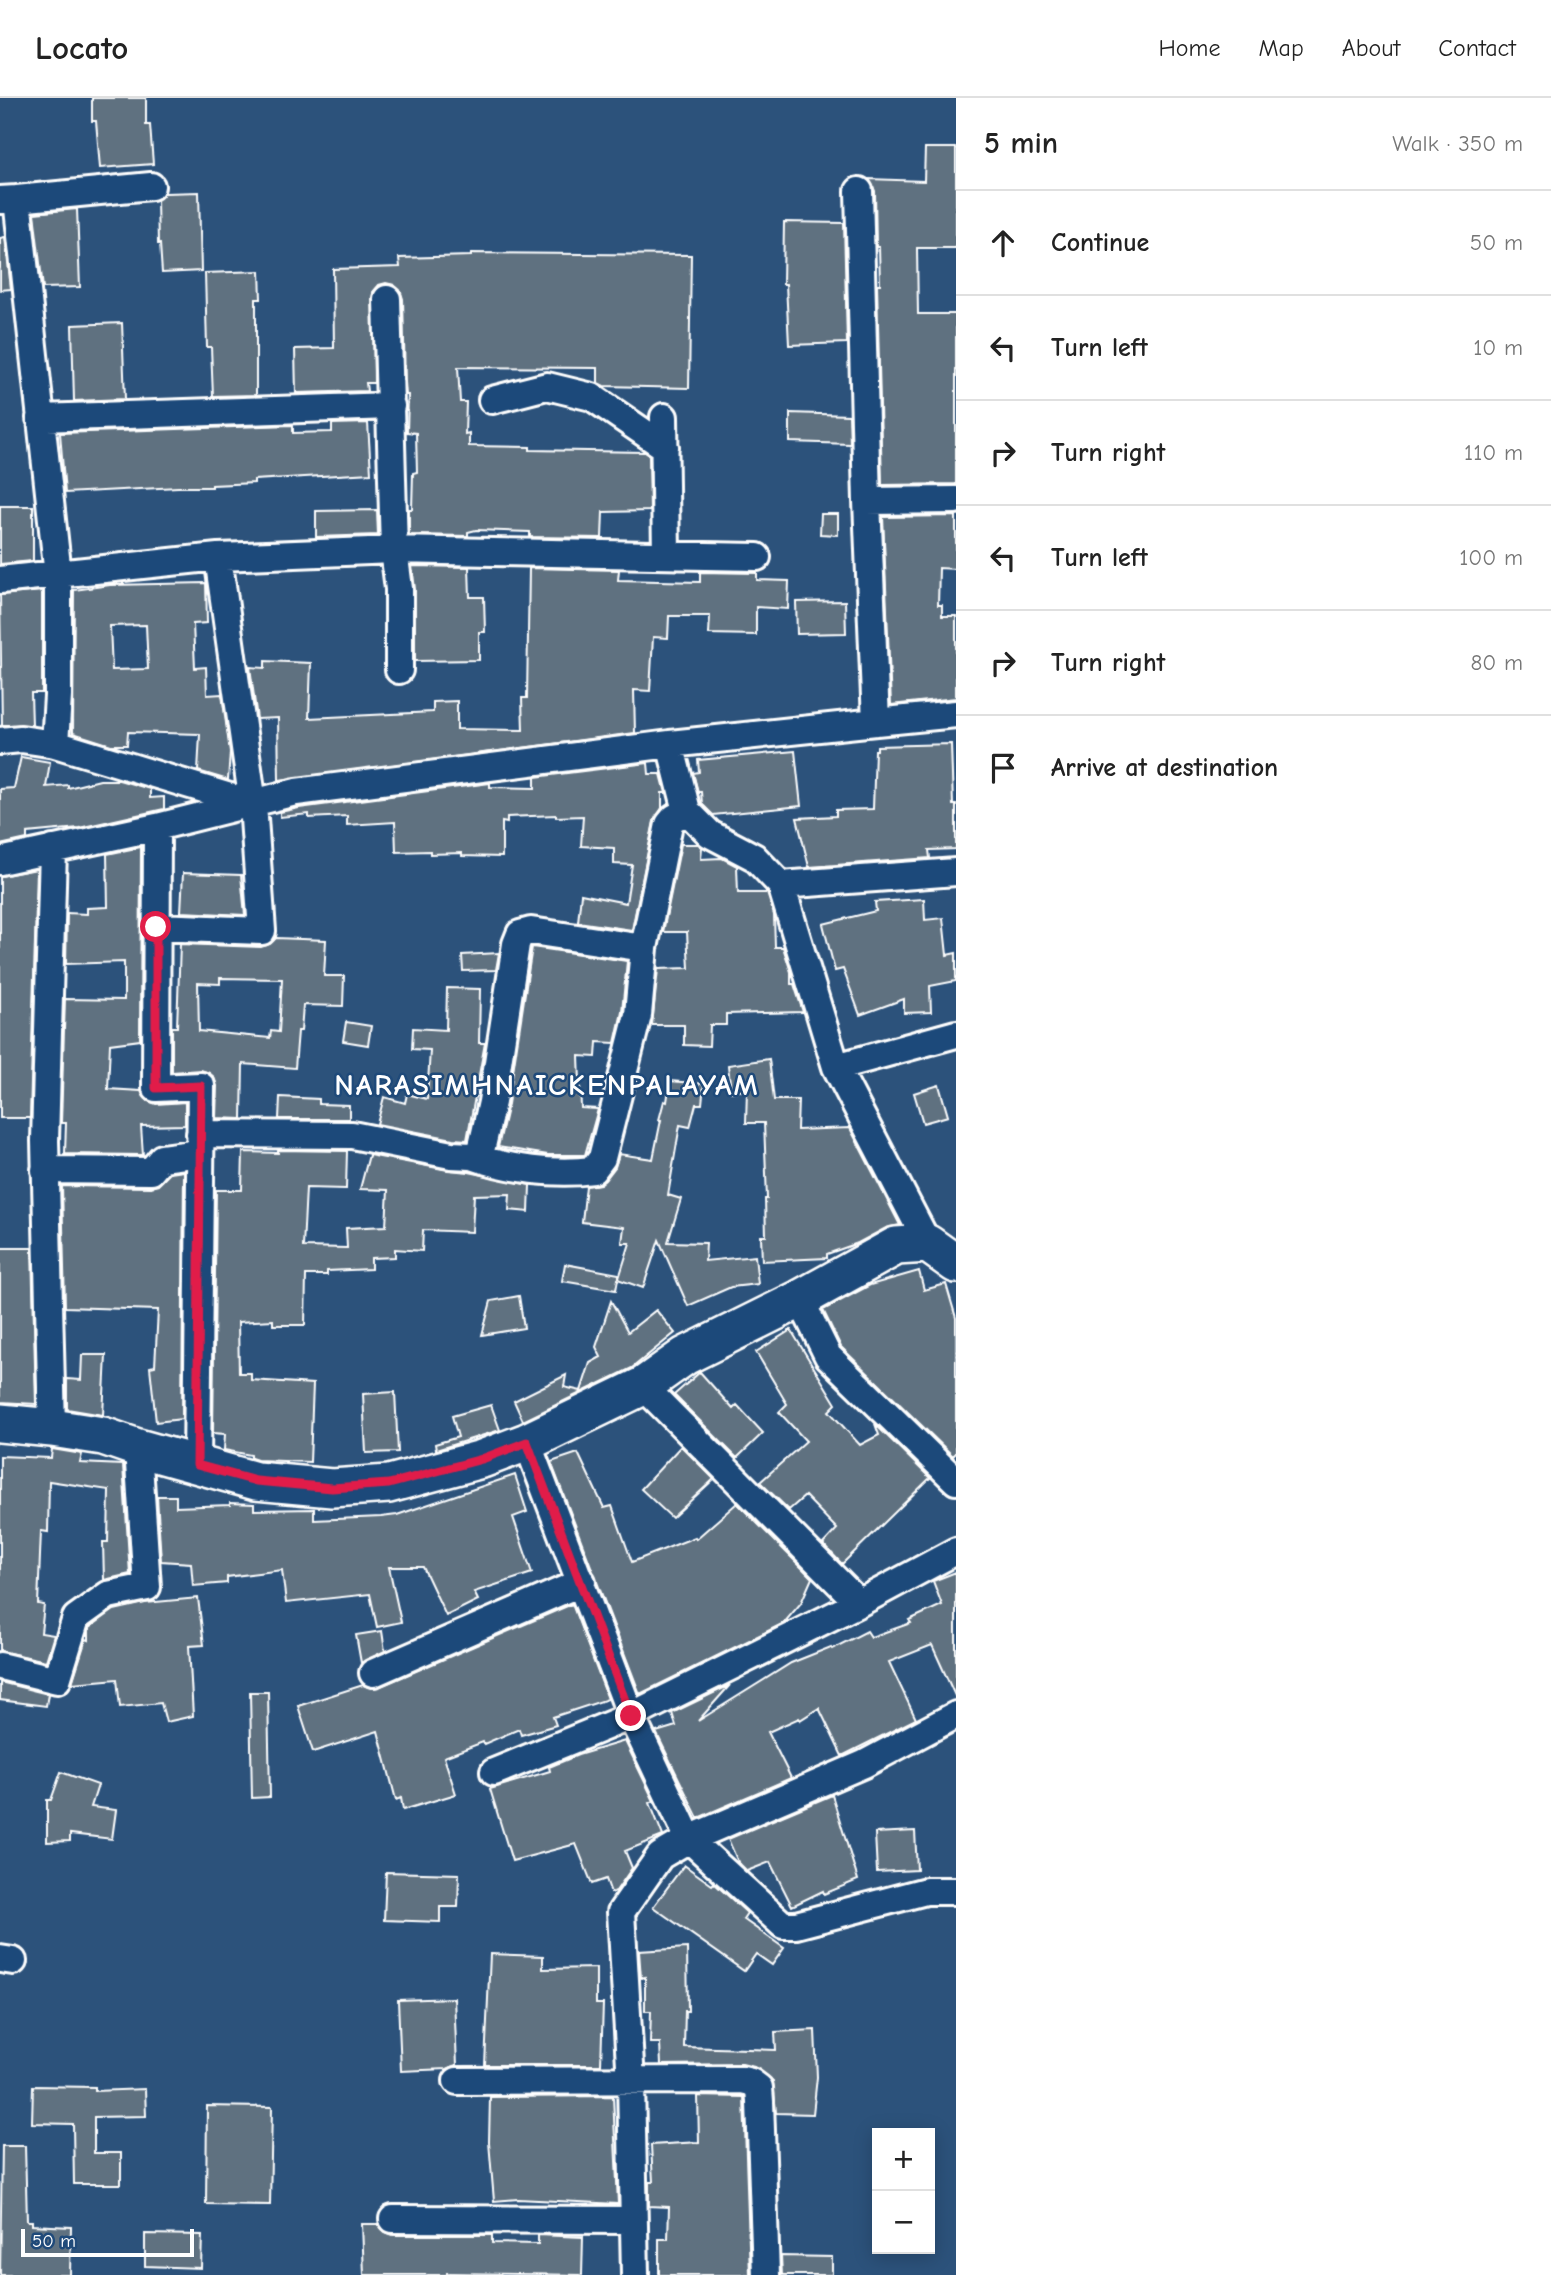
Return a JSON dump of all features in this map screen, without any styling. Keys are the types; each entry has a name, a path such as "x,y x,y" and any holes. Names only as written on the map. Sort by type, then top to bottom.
{"street":[{"path":"55,744 58,696 58,575 40,418 8,200 151,186"},
{"path":"859,191 876,722"},
{"path":"387,299 394,550 399,589 399,670"},
{"path":"492,400 547,386 592,397 665,447"},
{"path":"40,418 391,405"},
{"path":"664,417 666,554"},
{"path":"867,501 956,500"},
{"path":"0,580 218,557 394,550 757,556"},
{"path":"156,927 262,931 253,804 218,557"},
{"path":"0,861 157,827 296,792 670,744 956,714"},
{"path":"0,741 20,739 55,744 253,804"},
{"path":"670,744 687,811 710,834 754,857 781,885 835,1067 942,1254"},
{"path":"46,1170 151,1171 162,1158 200,1143 352,1135 450,1155 472,1156 493,1164 577,1172 593,1170 602,1158 638,1015 644,948 668,824 687,811"},
{"path":"157,827 156,1088 201,1086 197,1465"},
{"path":"52,1428 46,1170 53,849"},
{"path":"781,885 956,873"},
{"path":"472,1156 481,1151 492,1102 516,944 520,934 531,931 644,948"},
{"path":"835,1067 956,1034"},
{"path":"0,1423 103,1436 256,1481 332,1488 389,1484 482,1459 527,1442 643,1386 685,1356 800,1299 896,1246 942,1254"},
{"path":"800,1299 828,1356 956,1480"},
{"path":"643,1386 859,1602"},
{"path":"527,1442 631,1716 689,1839 783,1925 796,1925 926,1891 956,1891"},
{"path":"0,1666 57,1680 76,1618 108,1595 147,1587 138,1448"},
{"path":"494,1772 631,1716 859,1602 956,1550"},
{"path":"373,1673 582,1582"},
{"path":"635,2275 631,2082 621,1912 660,1856 689,1839 864,1764 956,1715"},
{"path":"457,2081 751,2082 759,2088 766,2275"},
{"path":"393,2219 633,2220"}],"building":[{"path":"92,98 146,98 146,125 150,125 153,164 100,168 96,121 92,121"},
{"path":"925,148 956,148 956,248 917,248 918,314 956,314 956,484 882,485 877,284 880,284 879,247 876,247 875,191 869,179 924,181"},
{"path":"199,192 201,271 162,273 157,200 165,193"},
{"path":"77,209 80,287 43,288 34,213"},
{"path":"784,222 844,223 847,343 789,345 786,284 783,284"},
{"path":"5,237 11,289 0,290 0,238"},
{"path":"471,253 691,255 689,388 604,386 598,383 598,368 458,367 460,402 466,402 465,434 469,433 469,446 645,452 649,455 650,511 603,512 602,538 530,537 530,532 476,530 468,532 468,536 409,535 413,473 417,472 416,433 407,432 408,395 405,382 403,299 400,290 394,285 379,285 373,292 374,383 366,383 367,391 296,393 295,349 334,348 333,269 400,267 399,258 471,256"},
{"path":"260,271 261,299 256,299 256,395 213,396 211,347 207,347 205,273"},
{"path":"122,323 125,399 74,401 72,325"},
{"path":"790,413 849,415 850,444 790,442"},
{"path":"368,423 371,473 254,480 254,483 212,487 65,493 60,433 293,425 293,433 332,432 332,424"},
{"path":"0,506 33,506 33,561 0,564"},
{"path":"377,510 378,535 316,537 316,511"},
{"path":"821,514 838,514 838,535 820,534"},
{"path":"956,516 956,569 939,568 938,605 942,605 942,616 956,616 956,698 891,705 883,517"},
{"path":"412,566 469,567 470,597 484,597 485,632 479,632 479,660 415,661 415,589"},
{"path":"529,568 619,570 618,580 700,582 700,572 757,573 757,580 789,581 788,609 756,607 756,635 709,634 710,616 669,616 668,638 653,637 650,691 634,690 635,733 279,780 278,718 257,719 250,667 265,668 265,661 311,663 309,718 433,712 433,702 457,701 457,729 523,730 522,698 527,698"},
{"path":"206,583 207,623 193,624 195,668 206,667 207,695 222,694 230,752 228,780 198,771 200,734 128,732 127,745 111,745 73,733 74,590 110,585","holes":["146,625 148,669 112,670 110,626"]},
{"path":"42,591 42,693 31,693 32,725 2,725 0,595"},
{"path":"845,601 846,633 797,634 796,602"},
{"path":"951,744 956,849 929,850 930,858 809,867 797,818 836,816 836,810 873,809 877,746"},
{"path":"795,751 801,806 713,815 702,804 701,792 698,792 693,773 699,772 698,760"},
{"path":"21,757 50,762 46,787 68,785 68,788 100,780 119,780 150,789 150,798 164,797 164,809 79,828 27,833 27,839 0,845 0,789 14,788"},
{"path":"648,763 649,774 661,774 666,793 662,793 662,808 654,821 632,930 578,922 581,894 626,903 632,865 614,864 614,848 581,846 583,816 507,817 507,823 502,822 502,857 462,856 462,853 430,854 430,851 396,852 395,822 347,825 347,816 309,818 309,814 280,817 280,812 299,808 490,783 490,787 535,788 535,777"},
{"path":"681,844 698,844 702,847 701,859 722,858 737,866 738,893 767,893 774,915 775,947 783,947 791,972 791,984 794,984 803,1012 726,1014 726,1025 710,1025 709,1046 684,1045 684,1025 652,1025 658,969 689,968 687,932 663,932"},
{"path":"141,847 140,1040 110,1044 108,1089 141,1091 148,1101 156,1104 185,1102 185,1125 141,1126 143,1155 65,1154 66,1123 61,1123 65,999 124,1000 124,962 66,964 67,913 87,914 87,908 108,907 107,854"},
{"path":"37,869 30,1118 0,1118 0,876"},
{"path":"183,873 241,875 245,915 181,912"},
{"path":"924,899 925,920 943,918 947,955 956,953 956,981 930,986 931,1012 904,1013 904,999 860,1015 843,969 835,971 823,924 876,911 875,902"},
{"path":"276,938 326,940 324,976 344,976 343,1006 303,1005 295,1068 243,1064 242,1119 216,1118 217,1086 214,1077 201,1070 172,1072 172,1027 177,1027 180,944 261,947","holes":["220,978 282,979 279,1032 271,1031 270,1038 199,1031 198,983 220,984"]},
{"path":"532,947 627,961 622,1012 615,1043 597,1042 596,1057 579,1056 581,1108 598,1109 585,1155 548,1155 498,1147 508,1104"},
{"path":"499,953 496,970 463,971 462,955"},
{"path":"447,988 480,989 479,1043 485,1043 467,1140 377,1124 384,1097 405,1103 407,1094 427,1099 430,1050 412,1049 413,1028 446,1030"},
{"path":"346,1022 371,1026 368,1045 343,1041"},
{"path":"769,1059 774,1100 798,1100 797,1130 850,1128 900,1225 886,1228 858,1243 827,1254 827,1258 762,1261 761,1236 766,1236 767,1199 764,1123 746,1123 747,1090 731,1092 728,1065"},
{"path":"670,1081 704,1084 702,1104 696,1104 690,1127 680,1125 668,1195 681,1199 668,1242 706,1243 705,1261 755,1256 758,1284 731,1287 688,1306 659,1240 643,1288 618,1279 616,1290 562,1281 565,1264 619,1274 619,1278 630,1243 622,1243 624,1227 582,1222 586,1186 600,1184 605,1180 615,1167 619,1154 653,1159 659,1120 664,1101 667,1102"},
{"path":"939,1085 948,1116 923,1123 914,1093"},
{"path":"280,1097 319,1099 319,1104 349,1105 349,1119 279,1119"},
{"path":"278,1150 347,1151 346,1189 306,1188 303,1247 347,1248 346,1228 386,1226 388,1190 360,1189 369,1155 530,1185 529,1212 509,1210 510,1194 474,1195 472,1232 423,1230 422,1251 395,1249 395,1257 371,1258 371,1269 306,1275 305,1325 273,1325 273,1320 238,1322 239,1373 251,1373 251,1380 313,1384 310,1462 257,1460 251,1458 251,1455 224,1450 225,1434 213,1433 216,1190 242,1190 243,1152 278,1153"},
{"path":"184,1171 182,1419 156,1422 150,1367 155,1366 158,1310 65,1307 62,1186 151,1187 158,1185 170,1173"},
{"path":"0,1248 32,1248 36,1404 0,1402"},
{"path":"919,1271 924,1290 946,1284 956,1318 956,1453 953,1456 841,1347 823,1310 870,1285"},
{"path":"519,1296 524,1328 482,1335 491,1301"},
{"path":"611,1301 628,1332 656,1310 675,1333 632,1368 523,1421 514,1401 566,1375 564,1387 581,1391 590,1363 601,1357 596,1347"},
{"path":"791,1330 836,1404 829,1411 860,1445 879,1435 875,1424 930,1478 842,1564 823,1544 837,1529 805,1496 789,1510 760,1482 806,1441 779,1412 787,1404 756,1352"},
{"path":"82,1355 106,1355 103,1415 67,1409 67,1379 81,1380"},
{"path":"700,1372 733,1409 737,1405 763,1433 737,1458 674,1395"},
{"path":"395,1392 398,1452 366,1453 363,1394"},
{"path":"491,1405 500,1430 436,1450 435,1444 458,1437 452,1416"},
{"path":"681,1446 714,1479 672,1518 641,1489"},
{"path":"52,1449 82,1454 80,1463 123,1465 130,1574 104,1580 103,1542 108,1542 109,1490 49,1481 48,1532 41,1531 38,1604 44,1605 41,1633 54,1635 46,1661 0,1651 0,1456 51,1458"},
{"path":"578,1453 604,1508 612,1506 632,1562 695,1537 696,1539 737,1503 812,1578 801,1603 784,1623 640,1694 551,1462"},
{"path":"515,1475 527,1512 513,1517 532,1573 474,1592 478,1600 446,1616 423,1567 389,1567 401,1622 377,1627 370,1594 286,1603 282,1570 227,1577 227,1583 193,1586 191,1563 161,1561 157,1496 176,1496 176,1507 230,1503 254,1504 254,1510 314,1509 314,1520 381,1517 397,1515"},
{"path":"956,1572 956,1698 932,1645 889,1662 916,1719 842,1756 819,1708 800,1720 799,1718 768,1732 791,1778 698,1818 656,1732 676,1726 672,1713 730,1685 698,1721 791,1663 831,1647 832,1649 867,1631 871,1637 911,1623 909,1620 942,1605 933,1581"},
{"path":"198,1598 204,1645 189,1646 193,1716 166,1722 161,1703 120,1707 117,1679 72,1683 86,1639 89,1640 89,1628 114,1610 145,1603"},
{"path":"572,1604 608,1699 553,1717 556,1725 521,1735 519,1729 444,1757 456,1794 403,1810 401,1798 396,1800 378,1731 313,1752 298,1706 363,1685 379,1687"},
{"path":"382,1631 385,1651 361,1663 356,1635"},
{"path":"0,1682 48,1694 46,1706 0,1700"},
{"path":"250,1692 268,1692 270,1797 252,1798"},
{"path":"625,1741 654,1801 650,1803 663,1836 625,1851 632,1868 616,1891 611,1893 606,1879 592,1884 576,1844 512,1861 490,1789 550,1771 549,1767 578,1755"},
{"path":"61,1772 98,1785 91,1807 116,1810 112,1839 70,1834 70,1841 47,1842 47,1800 51,1800"},
{"path":"832,1795 858,1880 824,1894 823,1891 792,1906 770,1862 747,1871 738,1862 728,1839"},
{"path":"915,1831 917,1870 877,1872 875,1833"},
{"path":"684,1865 712,1885 714,1883 747,1913 743,1919 784,1948 772,1965 756,1954 744,1971 653,1907"},
{"path":"386,1872 459,1874 458,1907 440,1907 440,1922 384,1920"},
{"path":"687,1948 688,2011 685,2011 684,2047 776,2050 775,2032 815,2030 817,2077 813,2114 776,2113 773,2081 754,2067 742,2064 661,2065 660,2043 650,2043 651,2011 645,2011 645,1977 641,1978 639,1951"},
{"path":"490,1954 543,1956 543,1969 596,1968 596,2004 603,2004 601,2065 485,2065"},
{"path":"454,1998 457,2065 447,2069 401,2071 398,2000"},
{"path":"33,2086 95,2087 95,2091 145,2089 146,2116 94,2117 94,2153 121,2153 121,2184 74,2184 73,2124 32,2123"},
{"path":"613,2096 618,2204 518,2199 494,2201 489,2142 490,2097"},
{"path":"698,2096 744,2097 750,2275 659,2275 659,2239 668,2239 669,2207 649,2206 649,2182 653,2182 651,2145 699,2142"},
{"path":"207,2106 272,2107 270,2205 206,2204"},
{"path":"2,2146 25,2146 27,2221 32,2221 32,2225 71,2227 70,2275 0,2275"},
{"path":"362,2224 378,2224 385,2232 393,2235 492,2235 492,2243 538,2244 538,2235 583,2237 582,2275 364,2275"},
{"path":"145,2234 202,2235 201,2268 145,2266"},
{"path":"781,2256 832,2257 832,2275 782,2275"}],"district":[{"name":"NARASIMHNAICKENPALAYAM","path":"547,1085"}],"route":[{"path":"156,927 156,1088 201,1086 197,1465 256,1481 332,1488 389,1484 482,1459 527,1442 631,1716"}]}
